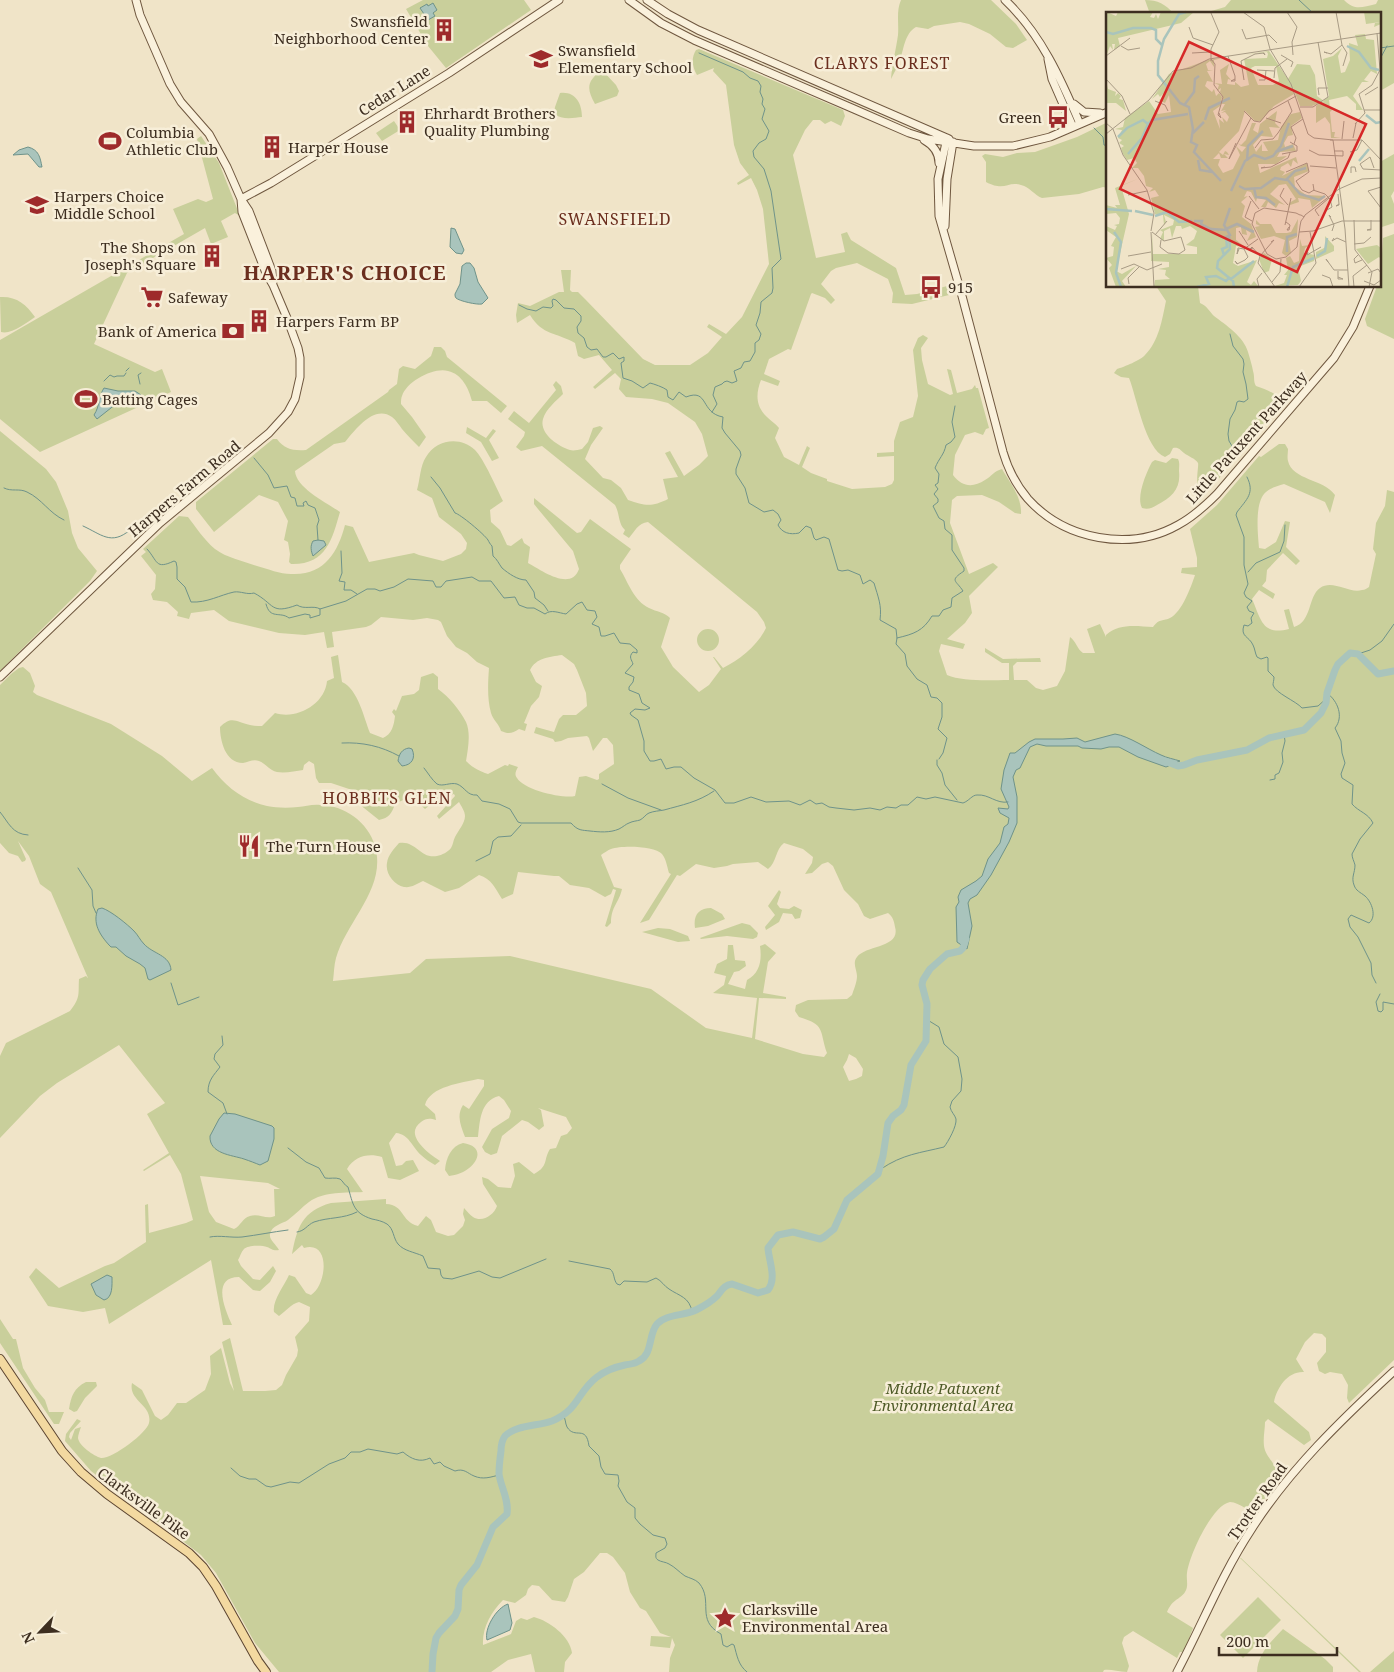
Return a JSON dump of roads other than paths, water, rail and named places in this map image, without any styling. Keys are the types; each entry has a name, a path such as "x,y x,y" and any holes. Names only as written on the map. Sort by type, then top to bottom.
{"main road":[{"name":"Clarksville Pike","path":"0,1359 62,1451 81,1472 114,1499 189,1552 203,1567 266,1672"}],"street":[{"name":"Harpers Farm Road","path":"0,677 160,523 270,433 288,412 298,388 300,358 295,341 274,285 266,272 242,212 241,199 228,167 214,142 181,102 170,84 140,15 136,0"},
{"name":"Cedar Lane","path":"241,199 266,186 449,72 559,0"},
{"path":"629,0 661,23 694,40 928,142 934,148 939,158 939,168"},
{"path":"647,0 698,30 948,141"},
{"path":"1005,0 1030,27 1058,72 1076,106 1084,112 1093,114 1106,113"},
{"path":"1048,57 1052,79 1077,126"},
{"path":"1068,93 1077,126"},
{"path":"909,133 928,139 974,146 1013,146 1050,137 1106,113"},
{"name":"Little Patuxent Parkway","path":"948,141 939,168 939,216 1001,445 1012,475 1029,500 1051,518 1073,530 1104,538 1132,539 1166,531 1189,519 1207,504 1334,358 1354,327 1369,288"},
{"name":"Little Patuxent Parkway","path":"944,230 948,141"},
{"name":"Trotter Road","path":"1177,1672 1243,1543 1275,1495 1310,1454 1394,1371"}],"water":[{"path":"433,3 437,10 433,13 435,16 428,20 420,8"},
{"path":"28,147 37,152 42,167 39,167 28,154 13,155 19,150"},
{"path":"451,228 455,229 464,250 462,254 456,253 450,247"},
{"path":"470,263 474,268 478,282 488,298 482,304 464,301 455,297 460,284 462,266"},
{"path":"104,388 118,391 135,391 141,395 116,404 97,419 94,415"},
{"path":"313,541 324,541 326,545 313,556 311,545"},
{"path":"1115,734 1132,740 1163,756 1180,761 1166,767 1138,757 1119,747 1101,749 1037,744 1030,747 1020,768 1016,770 1013,777 1017,797 1017,823 991,875 977,895 970,899 968,903 972,926 967,949 957,942 956,907 961,890 982,876 988,859 1000,843 1004,827 1008,824 1009,818 1000,813 998,808 1008,809 1009,807 1001,789 1004,770 1010,753 1015,753 1035,739 1077,738 1085,742"},
{"path":"409,748 412,749 413,758 411,763 402,766 398,761 399,756 401,752"},
{"path":"102,908 123,921 148,947 168,961 171,970 150,980 145,968 116,947 111,947 100,933 96,924 96,914 98,909"},
{"path":"224,1113 235,1114 274,1128 274,1139 268,1161 260,1165 222,1153 213,1147 210,1136"},
{"path":"107,1275 112,1277 112,1287 109,1297 104,1300 96,1295 91,1284"},
{"path":"508,1604 512,1623 510,1630 487,1640 487,1630 492,1619 499,1610"}],"waterway":[{"path":"1299,0 1312,12"},
{"path":"1382,55 1387,46"},
{"path":"1382,48 1394,46"},
{"path":"699,53 743,72 750,78 758,81 761,86 762,104 765,109 762,119 769,131 766,139 759,143 753,151 754,157 764,169 771,191 781,259 772,268 772,293 761,302 756,325 761,334 759,340 755,343 755,352 750,361 744,362 741,368 734,371 737,381 732,383 727,381 715,387 713,395 717,404 712,412"},
{"path":"1094,128 1103,137 1104,145 1106,146"},
{"path":"519,305 536,311 543,307 551,308 553,306 553,299 564,308 574,309 581,316 581,321 577,327 578,333 584,338 587,347 591,350 597,349 603,357 613,353 619,359 624,357 624,361 621,363 623,378 643,388 650,383 661,387 667,390 668,397 673,400 679,392 686,397 698,396 702,398 711,411 723,417 722,428 740,451 741,455 736,474 745,488 749,503 764,512 773,510 781,520 778,525 787,533 799,533 806,526 811,528 816,540 824,537 829,539 838,570 848,570 860,575 863,584 870,580 874,583 880,605 880,620 896,629 896,644 905,654 907,666 917,679 927,685 931,697 937,698 942,703 942,717 938,729 947,738 943,753 939,759"},
{"path":"1230,334 1233,346 1243,359 1243,372 1248,399 1244,402 1237,402 1230,419 1228,434 1232,446 1232,454 1235,456"},
{"path":"126,371 129,368"},
{"path":"104,381 110,375 114,377 124,376 126,373"},
{"path":"140,384 138,375 141,373"},
{"path":"897,638 913,633 921,628 932,616 939,616 943,610 951,607 952,598 963,591 955,579 964,571 964,568 952,550 952,535 945,529 944,521 939,518 933,506 938,502 934,494 938,489 935,485 938,483 939,474 935,468 946,445 955,437 952,422 955,406"},
{"path":"254,458 268,475 274,488 287,486 291,497 295,498 297,506 304,506 303,503 306,501 308,505 315,508 319,520 317,526 318,540"},
{"path":"431,477 455,513 482,533 488,540 492,546 493,556 502,568 514,576 526,580 534,592 535,598 548,611"},
{"path":"1247,477 1250,487 1249,496 1236,515 1244,537 1244,565 1248,584 1244,593 1252,601 1247,607 1249,611 1254,613 1251,618 1252,623 1248,626 1244,625 1243,632 1253,645 1257,657 1261,659 1268,658 1268,671 1274,677 1273,685 1278,691 1302,708 1318,706 1327,698"},
{"path":"4,488 27,492 64,520"},
{"path":"1248,572 1256,563 1280,552 1284,541 1285,525"},
{"path":"83,526 112,538 123,535 130,530 136,533"},
{"path":"147,549 160,564 176,562 177,579 185,587 191,602 237,592 254,593 277,608 282,609 297,605 320,609 346,601 367,589 380,591 394,587 408,579 433,581 436,587 441,587 446,581 472,577 479,581 491,581 504,598 515,597 519,605 534,608 545,614 552,612 566,614 582,602 587,610 595,611 597,617 592,624 599,627 601,636 614,633 620,643 630,644 637,650 637,653 633,652 631,657 633,664 625,673 634,677 629,690 639,694 642,703 650,708 645,710 635,709 630,713 638,720 644,741 644,751 650,761 661,759 666,769 681,767 694,778 715,790 725,803 734,803 751,797 766,802 789,801 800,805 810,800 816,804 822,803 829,807 854,810 870,808 880,810 887,807 896,808 901,805 908,805 917,797 926,799 935,797 963,803 974,796 981,795 1000,802 1008,802"},
{"path":"341,551 342,573 339,581 345,582 344,590 351,590 357,594"},
{"path":"266,604 273,614 289,618 305,614 310,615 310,618 320,615 320,609"},
{"path":"1358,654 1370,650 1382,641 1394,624"},
{"path":"1165,761 1178,766 1184,765 1197,760 1247,750 1269,738 1304,730 1321,713 1326,703 1327,693 1335,670 1338,664 1350,653 1358,654 1378,674 1394,671"},
{"path":"1327,693 1339,709 1338,724 1335,728 1341,741 1345,763 1341,774 1342,778 1353,785 1352,804 1369,817 1373,823 1360,839 1352,854 1355,865 1353,882 1357,890 1370,902 1373,917 1369,923 1351,915 1348,919 1350,927 1358,937 1371,963 1372,975 1376,983"},
{"path":"1270,780 1275,779 1275,775 1279,773 1283,762 1284,734"},
{"path":"342,743 371,745 399,756"},
{"path":"937,760 937,765 942,773 945,785 957,800"},
{"path":"424,768 437,784 460,785 468,793 477,795 482,801 499,804 510,809 518,822 571,823 580,830 597,832 619,829 630,822 640,820 649,813 690,803 714,791"},
{"path":"602,784 628,798 661,810"},
{"path":"0,812 14,830 28,835"},
{"path":"476,861 490,854 493,841 498,837 511,836 521,825"},
{"path":"78,868 92,890 93,906 96,913"},
{"path":"432,1672 436,1638 455,1616 458,1609 461,1585 477,1565 493,1527 507,1514 507,1503 499,1474 501,1445 505,1436 515,1430 546,1423 561,1417 568,1412 585,1389 597,1377 621,1366 636,1363 643,1358 648,1349 654,1328 665,1318 698,1309 717,1296 727,1285 732,1284 758,1293 768,1290 772,1280 768,1248 778,1235 793,1232 820,1239 834,1229 847,1200 878,1174 888,1123 904,1105 911,1065 926,1041 927,1004 922,985 923,980 930,969 947,954 960,951 966,939"},
{"path":"171,983 178,1005 199,997"},
{"path":"1380,994 1376,1002 1378,1011 1381,1012 1383,1010 1383,1002 1394,1004"},
{"path":"881,1169 904,1157 944,1147 955,1126 956,1119 950,1107 952,1101 961,1091 962,1079 958,1057 944,1044 939,1027 926,1019"},
{"path":"222,1036 223,1045 215,1054 214,1059 220,1067 210,1081 208,1092 223,1103 227,1114"},
{"path":"288,1148 306,1162 319,1168 325,1178 340,1179 348,1187 357,1211 366,1217 387,1224 400,1246 423,1256 428,1268 440,1269 443,1278 452,1279 479,1271 492,1277 500,1278 546,1259"},
{"path":"297,1232 314,1222 357,1212"},
{"path":"210,1237 242,1237 288,1230"},
{"path":"569,1261 610,1269 617,1284 620,1285 624,1281 647,1282 656,1278 667,1288 684,1298 689,1303 692,1312"},
{"path":"563,1415 570,1431 583,1434 588,1439 589,1446 599,1456 601,1467 605,1474 618,1475 618,1486 627,1502 635,1508 635,1518 653,1535 665,1538 667,1544 665,1548 656,1553 656,1558 699,1583 705,1597 709,1623 713,1629 721,1634 723,1645 727,1647 732,1644 734,1645 740,1663 747,1672"},
{"path":"231,1468 240,1476 256,1479 271,1487 290,1482 299,1483 329,1464 345,1458 351,1452 360,1452 368,1449 397,1454 403,1452 409,1457 419,1460 430,1458 434,1464 440,1462 455,1471 463,1470 481,1478 499,1475"}],"place":[{"name":"Swansfield Neighborhood Center","path":"444,30"},
{"name":"Swansfield Elementary School","path":"541,59"},
{"name":"Green","path":"1058,117"},
{"name":"Ehrhardt Brothers Quality Plumbing","path":"407,122"},
{"name":"Columbia Athletic Club","path":"110,141"},
{"name":"Harper House","path":"272,147"},
{"name":"Harpers Choice Middle School","path":"37,205"},
{"name":"The Shops on Joseph's Square","path":"212,256"},
{"name":"915","path":"931,287"},
{"name":"Safeway","path":"152,297"},
{"name":"Harpers Farm BP","path":"259,321"},
{"name":"Bank of America","path":"233,331"},
{"name":"Batting Cages","path":"86,399"},
{"name":"The Turn House","path":"249,846"},
{"name":"Clarksville Environmental Area","path":"725,1618"}],"district":[{"name":"CLARYS FOREST","path":"882,63"},
{"name":"SWANSFIELD","path":"615,219"},
{"name":"HARPER'S CHOICE","path":"345,272"},
{"name":"HOBBITS GLEN","path":"387,798"}],"park label":[{"name":"Middle Patuxent Environmental Area","path":"943,1396"}]}
